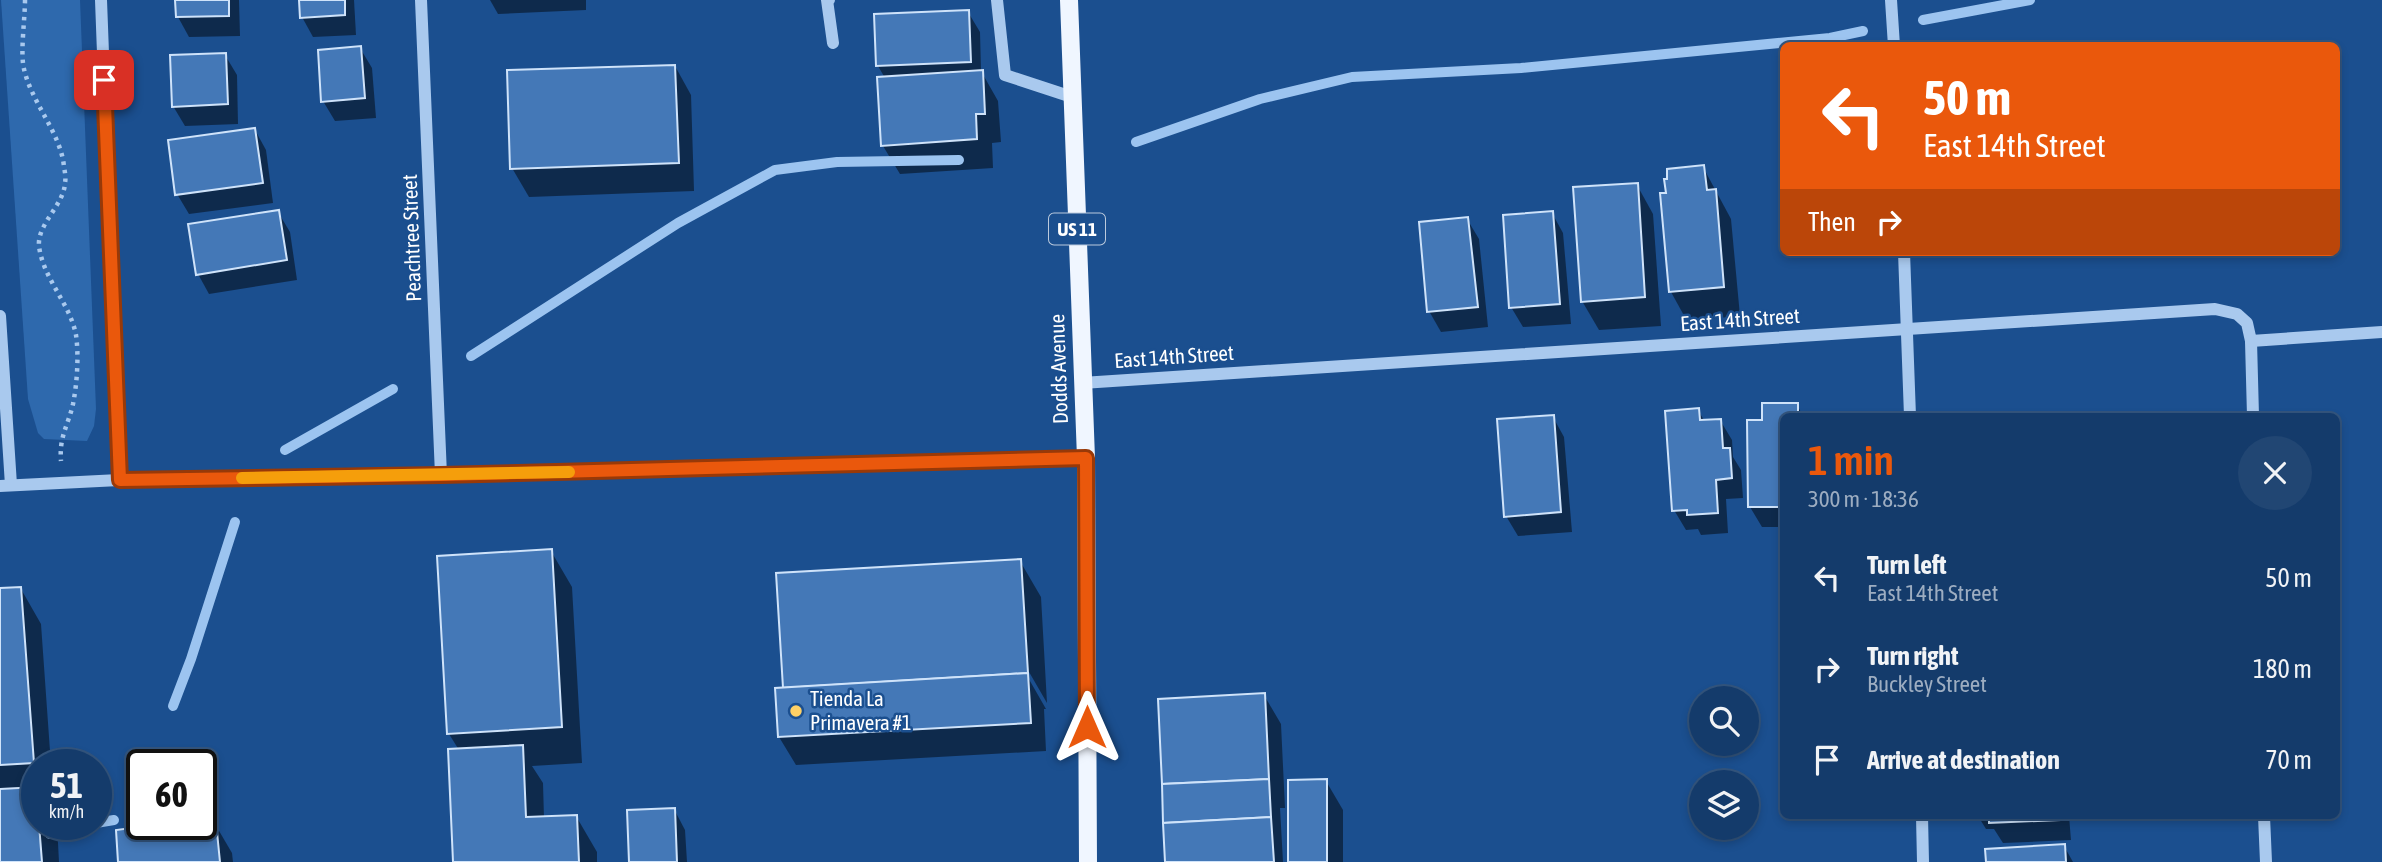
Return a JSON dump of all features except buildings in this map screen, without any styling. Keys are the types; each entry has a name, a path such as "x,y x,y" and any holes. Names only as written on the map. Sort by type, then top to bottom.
{"main road":[{"name":"Dodds Avenue","path":"1069,0 1086,458 1088,862"}],"street":[{"path":"101,0 120,480"},
{"name":"Peachtree Street","path":"421,0 441,475"},
{"path":"829,0 832,43"},
{"path":"997,0 1004,75 1072,97"},
{"path":"1891,0 1894,42"},
{"path":"1904,256 1910,413"},
{"name":"East 14th Street","path":"1082,383 2215,309 2237,314 2248,323 2251,341"},
{"path":"0,316 6,485 120,480 441,475 1086,458"},
{"path":"2253,413 2251,341 2382,332"},
{"path":"1922,819 1923,862"},
{"path":"2264,819 2266,862"}],"path":[{"path":"25,0 23,68 41,114 58,141 66,185 44,228 39,245 50,278 76,335 73,405 60,444 62,483"}],"shaded area":[{"path":"1,0 80,0 96,409 94,426 87,441 44,439 38,433 28,399"}],"waterway":[{"path":"1923,20 2030,0"},
{"path":"1789,42 1863,31"},
{"path":"1136,142 1260,99 1352,77 1521,68 1780,43"},
{"path":"471,356 678,223 775,170 837,162 959,160"},
{"path":"285,450 393,389"},
{"path":"173,706 235,522"}],"slow traffic":[{"path":"242,478 569,472"}],"place":[{"name":"Tienda La Primavera #1","path":"796,711"}],"route":[{"path":"104,80 120,480 441,475 1086,458 1087,727"}]}
